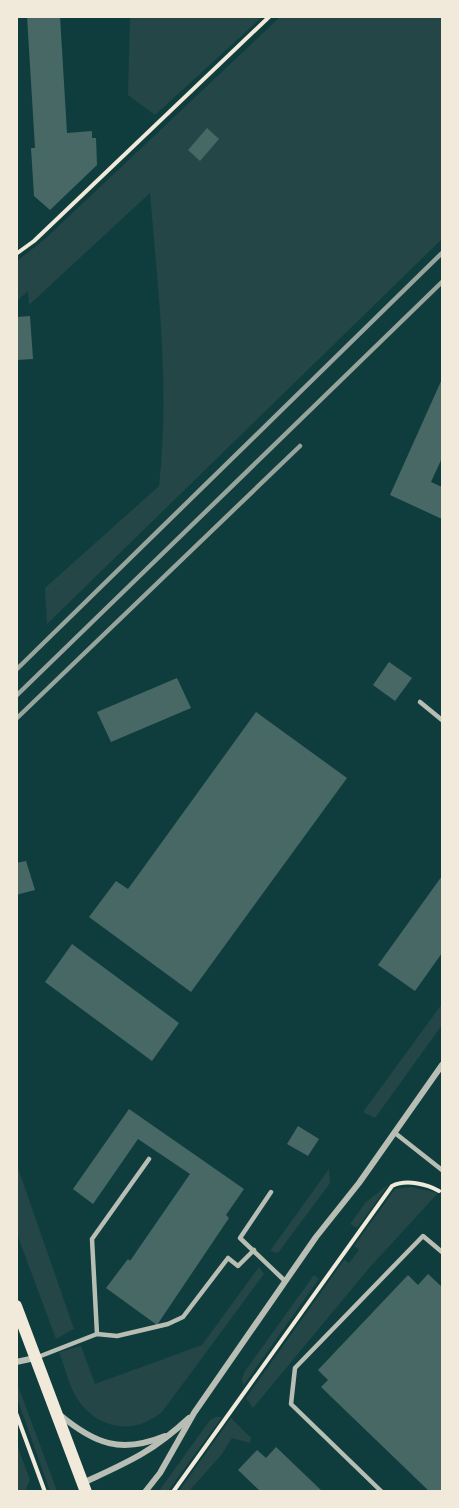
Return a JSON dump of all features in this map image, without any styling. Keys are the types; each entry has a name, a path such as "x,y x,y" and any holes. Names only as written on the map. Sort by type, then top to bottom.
{"main road":[{"path":"16,1306 84,1487"}],"street":[{"path":"145,1491 160,1473 194,1413 285,1281 395,1133 442,1065"},
{"path":"16,1362 35,1358"},
{"path":"56,1411 96,1440 115,1446 150,1442 171,1434"},
{"path":"84,1487 136,1460 171,1434 194,1413"}],"lane":[{"path":"420,702 442,720"},
{"path":"395,1133 442,1170"},
{"path":"97,1334 92,1239 149,1159"},
{"path":"271,1192 240,1238 285,1281"},
{"path":"382,1491 291,1404 295,1368 423,1236 442,1250"},
{"path":"35,1358 97,1334 117,1336 168,1324 183,1317 228,1258 238,1266 254,1250"}],"path":[{"path":"16,254 34,241 270,16"},
{"path":"173,1491 392,1185 406,1183 430,1186 440,1191"},
{"path":"16,1413 45,1491"}],"shaded area":[{"path":"130,16 262,17 155,115 128,95"},
{"path":"280,17 442,17 442,239 47,624 45,588 159,486 163,376 150,193 29,305 28,291 17,301 16,262 46,238"},
{"path":"442,1004 442,1025 375,1118 363,1112"},
{"path":"17,1165 74,1329 56,1339 17,1234"},
{"path":"329,1169 330,1183 278,1253 270,1251"},
{"path":"389,1184 357,1228 350,1224 366,1202"},
{"path":"411,1187 438,1193 370,1267 253,1408 246,1398 344,1260 349,1263 359,1250 354,1246 395,1189"},
{"path":"259,1267 264,1274 162,1412 140,1424 117,1426 96,1418 78,1400 59,1352 81,1346 95,1384 202,1345"},
{"path":"314,1275 319,1279 243,1386 242,1379 245,1371"},
{"path":"17,1383 57,1491 50,1491 17,1398"},
{"path":"222,1417 168,1491 159,1491 210,1420"},
{"path":"231,1418 251,1438 250,1443 232,1438 222,1454 189,1491 179,1491"},
{"path":"16,1442 30,1480 25,1491 17,1491"}],"building":[{"path":"27,16 60,16 67,133 92,131 92,138 96,138 97,165 50,210 34,196 31,148 35,148"},
{"path":"207,128 219,139 200,161 188,150"},
{"path":"30,316 33,359 16,360 16,317"},
{"path":"442,379 442,458 431,482 442,487 442,519 390,495"},
{"path":"389,662 412,678 395,701 373,685"},
{"path":"177,678 191,708 111,742 97,712"},
{"path":"256,712 347,778 191,992 89,917 116,881 128,889"},
{"path":"26,861 35,890 16,895 16,863"},
{"path":"442,876 442,953 415,991 378,965"},
{"path":"72,944 179,1023 152,1061 45,982"},
{"path":"129,1109 244,1189 226,1215 229,1218 157,1325 106,1288 128,1259 130,1261 190,1174 138,1139 93,1204 73,1189"},
{"path":"298,1126 319,1139 308,1156 287,1144"},
{"path":"428,1274 442,1287 442,1492 430,1492 321,1387 328,1380 318,1370 408,1275 418,1285"},
{"path":"276,1447 323,1492 261,1492 238,1470 257,1450 266,1458"}],"railway":[{"path":"16,670 442,253"},
{"path":"16,696 442,282"},
{"path":"16,719 300,446"}]}
